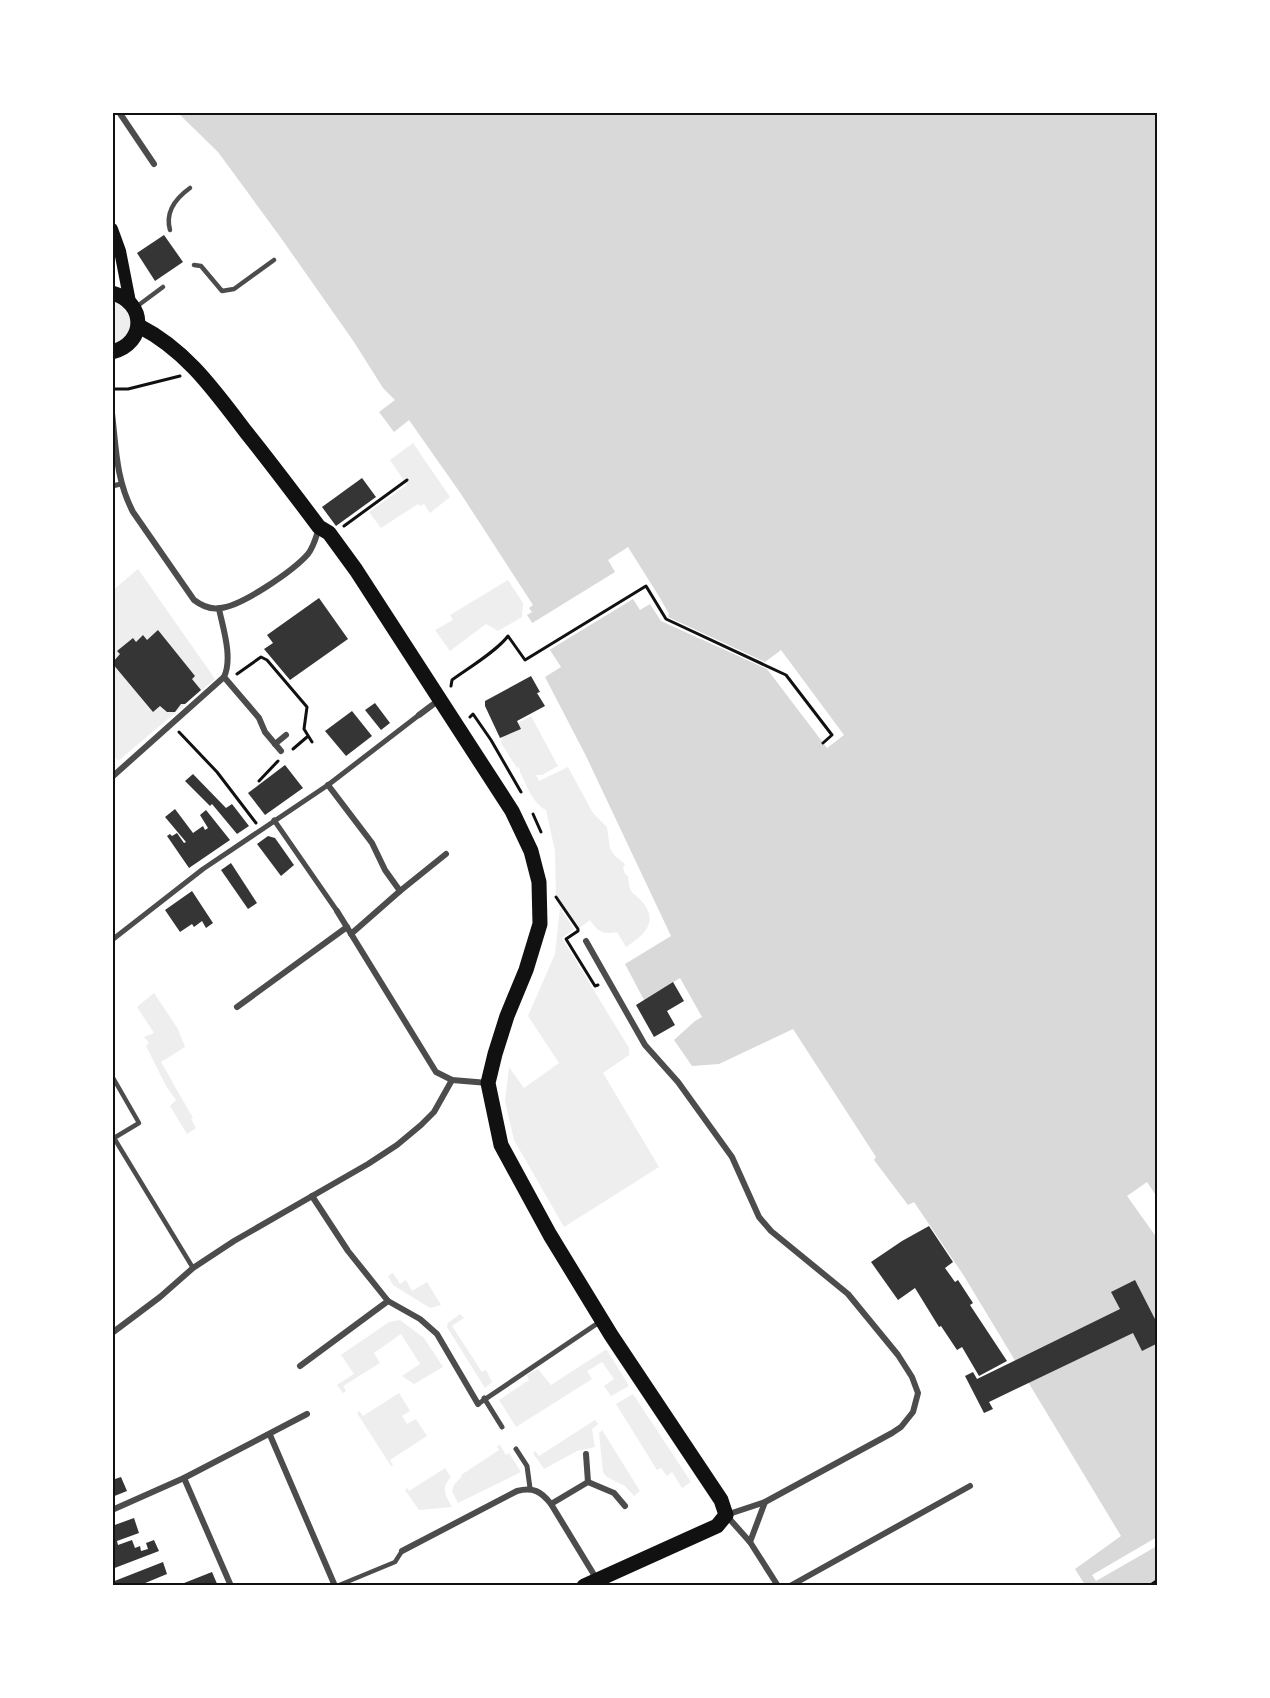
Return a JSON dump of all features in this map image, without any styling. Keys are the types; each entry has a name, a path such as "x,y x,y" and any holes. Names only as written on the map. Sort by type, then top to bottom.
{"main road":[{"path":"112,229 120,251 139,326 131,342 124,348 112,352"},
{"path":"112,293 123,296 132,305"},
{"path":"139,326 171,345 189,361 236,418 319,527 329,533 368,585 429,684 445,694 513,811 531,851 539,882 540,924 526,970 507,1016 488,1083 501,1145 550,1234 602,1320 721,1500 726,1515 717,1526 592,1583"}],"street":[{"path":"119,112 154,164"},
{"path":"112,413 121,484 133,512 194,600 203,607 219,609 253,595 302,559 313,546 319,527"},
{"path":"112,486 121,484"},
{"path":"112,777 224,677 227,667 226,650 219,609"},
{"path":"224,677 259,718 262,727 281,751"},
{"path":"114,937 203,869 328,784 445,694"},
{"path":"275,744 286,735"},
{"path":"328,784 372,843 385,870 400,891"},
{"path":"274,820 337,911 436,1072 452,1080 488,1083"},
{"path":"351,934 446,855"},
{"path":"237,1007 347,927"},
{"path":"586,941 645,1045 678,1082 732,1156 759,1217 771,1231 848,1294 898,1355 912,1377 918,1392 913,1412 892,1433 765,1502 726,1515 750,1542 778,1586"},
{"path":"112,1333 160,1297 193,1268 249,1231 368,1164 400,1143 434,1112 452,1080"},
{"path":"312,1196 348,1251 388,1301 420,1319 435,1332 460,1370 478,1404 602,1320"},
{"path":"300,1366 388,1301"},
{"path":"484,1398 502,1427"},
{"path":"112,1510 184,1478 307,1414"},
{"path":"270,1435 336,1586"},
{"path":"516,1449 527,1466 530,1488"},
{"path":"586,1455 588,1482"},
{"path":"184,1478 231,1586"},
{"path":"551,1504 588,1482"},
{"path":"588,1482 614,1493 625,1506"},
{"path":"790,1586 970,1486"},
{"path":"402,1551 517,1491 530,1488 542,1493 551,1504 592,1583"},
{"path":"750,1542 765,1502"}],"lane":[{"path":"170,230 168,221 170,210 190,188"},
{"path":"195,265 201,266 222,291 228,291 274,260"},
{"path":"132,305 163,287"},
{"path":"112,1076 139,1123 114,1138 193,1268"},
{"path":"336,1586 395,1562 402,1551"}],"path":[{"path":"115,389 128,389 185,375"},
{"path":"340,530 407,480"},
{"path":"445,694 452,680 486,656 508,636 525,660 646,586 666,619 786,675 832,735 822,743"},
{"path":"235,675 261,657 267,660 307,707 304,729 312,742"},
{"path":"171,724 218,772 261,830"},
{"path":"259,782 277,762"},
{"path":"556,898 578,928 578,931 566,939 584,967"},
{"path":"1149,1586 1158,1580"}],"shaded area":[{"path":"178,113 1157,113 1157,1585 1085,1585 1075,1569 1121,1536 964,1276 914,1202 908,1205 874,1160 876,1157 793,1029 719,1064 692,1066 674,1040 702,1017 680,978 644,1000 625,964 671,936 586,756 545,677 561,667 527,615 532,612 529,608 533,605 461,494 409,420 394,432 379,412 395,400 383,388 354,342 218,152"},
{"path":"112,300 126,311 130,323 126,335 112,345"},
{"path":"413,443 450,497 430,513 424,504 420,506 418,504 381,528 369,512 407,485 390,460"},
{"path":"138,569 215,679 118,761 112,754 112,591"},
{"path":"508,580 523,603 522,617 498,631 486,624 450,651 435,630 453,620 450,615"},
{"path":"531,716 558,766 542,775 536,775 539,781 568,767 593,813 607,827 610,848 614,855 625,864 623,868 628,876 631,890 648,911 650,918 646,929 626,947 617,932 601,932 590,920 578,929 556,898 555,851 546,810 534,799 519,767 517,768 501,743 502,737 521,729 518,723"},
{"path":"560,908 574,929 562,938 629,1048 629,1055 603,1073 659,1167 564,1227 514,1140 505,1101 509,1067 524,1088 559,1063 528,1016 555,954"},
{"path":"154,993 178,1029 185,1047 161,1062 193,1118 191,1119 196,1128 187,1134 170,1106 176,1100 166,1086 146,1046 149,1043 144,1037 154,1033 137,1007"},
{"path":"393,1273 400,1284 406,1280 412,1291 427,1282 441,1305 430,1308 393,1285 388,1276"},
{"path":"460,1314 464,1318 452,1326 482,1372 486,1370 492,1382 485,1388 447,1327 448,1323"},
{"path":"400,1320 424,1338 443,1367 414,1384 402,1376 420,1364 401,1334 374,1353 380,1363 343,1386 346,1391 343,1393 337,1385 354,1374 341,1355 389,1322"},
{"path":"605,1350 629,1386 611,1396 604,1386 614,1379 602,1362 587,1371 592,1379 516,1427 499,1400 529,1380 527,1375 538,1369 551,1385"},
{"path":"399,1393 410,1411 402,1416 407,1424 416,1419 427,1436 390,1460 393,1465 391,1466 357,1413 359,1411 363,1416"},
{"path":"633,1394 691,1482 682,1488 672,1472 667,1476 661,1468 657,1470 616,1404"},
{"path":"595,1420 598,1424 592,1429 595,1447 577,1451 544,1469 533,1453 535,1451 539,1456"},
{"path":"602,1430 640,1491 634,1496 625,1486 607,1477 603,1472 599,1433"},
{"path":"500,1445 506,1455 509,1453 521,1472 458,1503 452,1491 461,1475 499,1450 497,1446"},
{"path":"445,1468 451,1477 445,1488 446,1496 452,1507 419,1510 405,1490 407,1488 409,1491"}],"pier":[{"path":"628,547 660,598 669,614 668,617 765,662 781,650 844,735 827,748 767,669 661,621 650,604 640,610 633,599 546,652 529,625 615,572 608,560"},
{"path":"1147,1182 1157,1197 1157,1238 1127,1196"},
{"path":"1157,1537 1157,1546 1096,1581 1092,1575"}],"building":[{"path":"164,235 183,262 155,281 137,253"},
{"path":"362,478 376,497 336,526 322,507"},
{"path":"319,598 348,639 290,680 264,649 273,643 267,635"},
{"path":"158,630 195,676 192,679 201,690 185,704 181,704 175,712 167,712 160,706 153,712 112,663 120,654 117,651 133,638 136,642 143,635 147,640"},
{"path":"531,676 545,706 517,721 521,729 500,738 485,706 485,701"},
{"path":"375,703 390,723 381,730 365,710"},
{"path":"352,711 372,736 346,756 325,731"},
{"path":"285,765 303,788 265,815 248,793"},
{"path":"193,774 226,808 232,804 249,826 237,834 212,804 210,806 185,781"},
{"path":"175,809 193,833 203,826 205,830 208,828 200,815 206,810 230,840 189,868 167,836 177,833 184,843 186,842 165,817"},
{"path":"268,836 275,838 294,865 281,876 257,844"},
{"path":"231,863 257,903 248,909 221,870"},
{"path":"192,891 213,923 206,928 202,921 180,932 165,910"},
{"path":"673,982 684,1001 667,1011 675,1025 654,1037 636,1005"},
{"path":"929,1226 953,1262 945,1268 955,1282 958,1280 973,1303 970,1305 1007,1361 979,1376 962,1347 957,1350 941,1326 939,1327 915,1288 898,1300 871,1262"},
{"path":"1135,1280 1158,1325 1158,1343 1142,1351 1133,1333 989,1402 993,1409 984,1413 965,1376 973,1372 977,1379 1120,1309 1111,1292"},
{"path":"121,1477 127,1491 112,1497 112,1480"},
{"path":"134,1518 139,1533 117,1541 118,1545 132,1540 135,1548 140,1546 141,1551 148,1549 146,1543 154,1540 159,1551 112,1569 112,1526"},
{"path":"163,1562 167,1574 138,1586 112,1586 112,1582"},
{"path":"212,1572 218,1586 179,1586 179,1585"}]}
